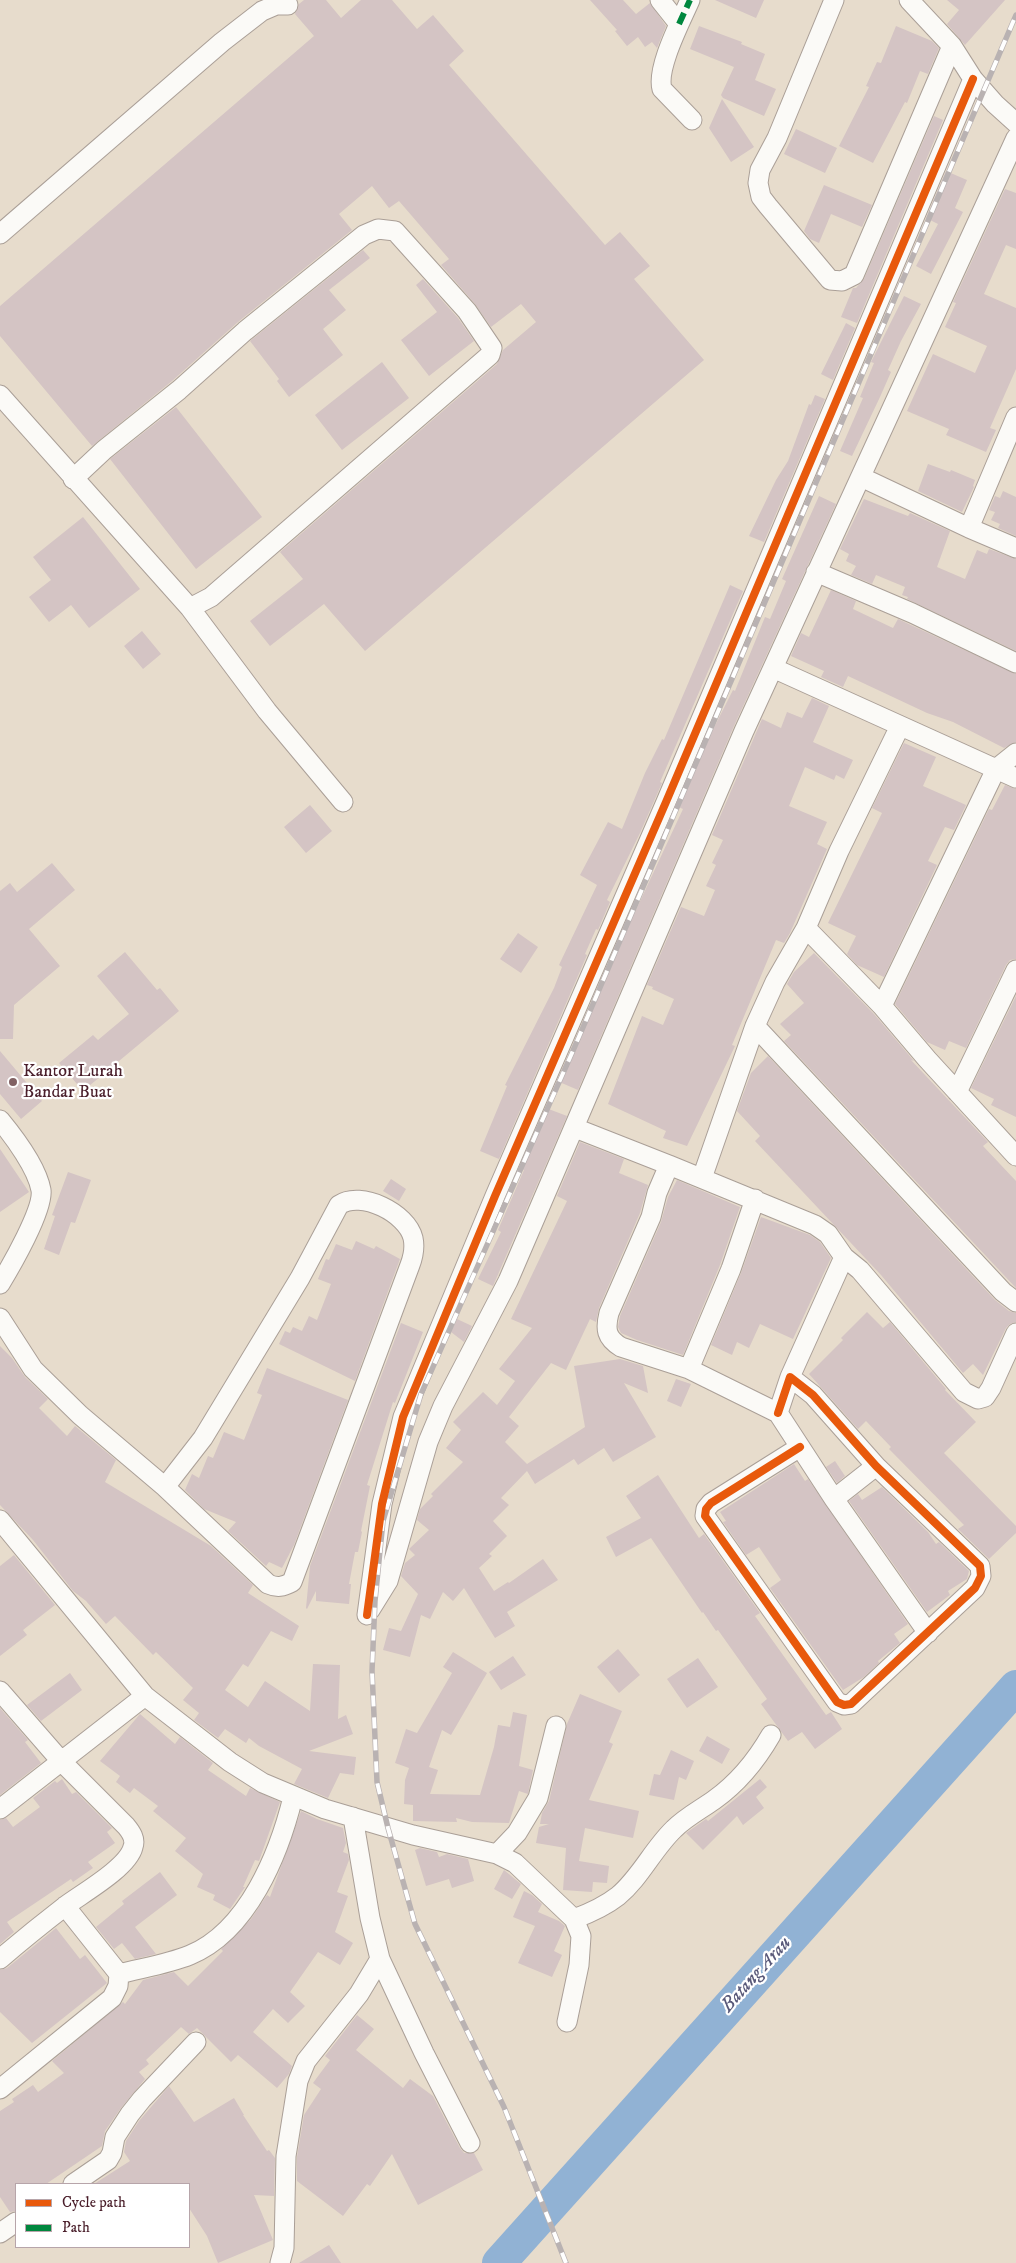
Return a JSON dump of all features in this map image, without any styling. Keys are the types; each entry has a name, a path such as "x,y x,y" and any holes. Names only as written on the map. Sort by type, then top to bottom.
{"street":[{"path":"660,0 679,24"},
{"path":"690,0 679,24 660,83 662,89 692,120"},
{"path":"834,0 777,138 760,170 758,183 761,197 830,280 842,281 854,275 952,46"},
{"path":"909,0 952,46 973,79 995,104 1016,123"},
{"path":"0,234 222,42 262,10 276,5 288,6"},
{"path":"973,79 666,802 495,1196 403,1417 382,1504 367,1615 388,1580 428,1442 508,1281 575,1128 694,845 772,668 1016,138"},
{"path":"73,478 104,450 179,390 245,331 364,235 378,229 395,231 428,266 467,311 492,348 490,355 211,597 190,608"},
{"path":"0,396 190,608 267,711 343,802"},
{"path":"969,528 1016,417"},
{"path":"861,477 1016,548"},
{"path":"816,572 912,613 1016,662"},
{"path":"772,668 1016,778"},
{"path":"702,1178 755,1026 775,982 806,928 840,851 900,726"},
{"path":"882,1006 996,769 1016,753"},
{"path":"806,928 882,1006 1016,1156"},
{"path":"957,1092 1016,970"},
{"path":"755,1026 1003,1292 1016,1302"},
{"path":"0,1120 36,1176 41,1190 41,1202 15,1259 0,1284"},
{"path":"575,1128 755,1199 815,1225 828,1234 844,1257 866,1277 964,1392 978,1399 985,1397 991,1388 1016,1333"},
{"path":"669,1165 657,1194 651,1217 609,1313 606,1325 608,1335 613,1342 621,1347 689,1369 778,1413 834,1499 928,1633"},
{"path":"689,1369 731,1269 755,1199"},
{"path":"0,1318 33,1369 80,1415 165,1487 268,1584 283,1587 292,1582 410,1265 413,1255 413,1238 408,1227 389,1211 369,1201 345,1200 339,1205 300,1278 203,1438 165,1487"},
{"path":"778,1413 790,1377 844,1257"},
{"path":"790,1377 812,1395 876,1466 980,1566 981,1576 975,1588 851,1704 844,1705 837,1702 706,1516 706,1509 711,1503 800,1447"},
{"path":"834,1499 876,1466"},
{"path":"0,1520 145,1696 230,1762 263,1783 325,1809 413,1835 497,1854 515,1863 574,1919 581,1936 579,1965 566,2022"},
{"path":"0,1691 60,1761 126,1826 132,1834 134,1846 131,1852 110,1874 65,1906 0,1958"},
{"path":"0,1808 145,1696"},
{"path":"497,1854 517,1834 538,1798 556,1726"},
{"path":"574,1919 596,1910 619,1895 674,1829 697,1810 712,1802 739,1779 763,1749 771,1735"},
{"path":"119,1974 189,1956 219,1938 233,1925 275,1853 293,1797"},
{"path":"353,1817 370,1918 380,1959 424,2054 470,2143"},
{"path":"0,2089 112,1998 118,1986 119,1974 65,1906"},
{"path":"280,2263 284,2248 286,2156 298,2081 306,2061 359,1994 380,1959"},
{"path":"74,2183 108,2160 112,2153 115,2137 130,2114 196,2042"},
{"path":"0,2233 15,2223"}],"building":[{"path":"304,0 326,0 341,18 361,0 392,0 417,29 433,15 464,51 449,65 605,245 620,232 650,266 634,279 704,360 365,651 324,604 270,646 250,621 303,579 280,552 497,364 503,350 536,322 521,304 491,327 475,304 441,265 449,259 399,201 389,208 372,186 339,214 352,230 238,322 172,381 92,446 0,336 0,306 314,36 295,14 299,4"},
{"path":"590,0 623,0 636,14 650,3 666,26 657,48 652,42 645,47 638,37 627,46 615,31 617,30"},
{"path":"715,0 764,0 756,18"},
{"path":"947,0 1005,0 965,45 947,24 959,10"},
{"path":"699,26 742,42 741,44 765,54 755,80 776,89 764,116 723,98 721,95 734,67 690,49"},
{"path":"896,26 932,41 939,48 928,74 920,71 907,103 905,102 873,163 839,146 869,87 866,86 877,62 881,63"},
{"path":"722,99 754,147 731,162 709,128"},
{"path":"934,116 943,120 857,323 841,317 853,288 856,288 864,279"},
{"path":"796,129 837,148 825,173 784,154"},
{"path":"946,171 967,180 955,208 963,212 931,274 916,266 938,224 926,218"},
{"path":"824,185 872,205 862,227 831,214 819,243 810,239 804,231"},
{"path":"1005,189 1016,193 1016,249 1006,245 984,294 1016,308 1016,369 990,428 996,430 986,452 946,435 949,429 907,411 933,354 975,373 987,346 945,327 956,303 953,302"},
{"path":"363,250 370,258 329,290 346,310 323,329 343,355 289,397 277,381 279,379 250,341"},
{"path":"423,279 458,318 474,341 429,376 401,340 437,312 416,285"},
{"path":"904,296 921,304 901,341 888,370 891,372 852,456 840,451 863,398 860,397 874,363 871,362"},
{"path":"846,323 855,328 833,380 821,374"},
{"path":"382,362 409,398 342,450 315,415"},
{"path":"815,395 825,399 764,542 749,536 776,480 788,461 809,404 811,405"},
{"path":"176,407 262,517 196,569 110,459"},
{"path":"928,464 950,472 951,470 975,480 974,487 962,512 918,491"},
{"path":"1003,491 1016,497 1016,536 998,528 1000,524 991,520 995,512 989,510 995,496 1000,498"},
{"path":"819,496 836,504 734,726 578,1090 557,1081 608,965 611,967 623,940 619,938 631,910 635,912 683,809 676,806 687,781 733,690 735,691 765,617 770,619 786,581 782,579"},
{"path":"864,499 908,516 910,513 950,531 937,567 965,579 977,550 987,554 989,549 1016,559 1016,651 907,599 908,597 902,595 905,587 876,575 872,584 851,575 856,566 846,561 849,554 840,549"},
{"path":"83,517 140,589 89,628 71,605 49,622 29,597 51,580 33,557"},
{"path":"730,585 743,591 660,782 662,783 640,833 607,900 610,902 585,954 587,955 499,1159 480,1151 507,1086 505,1085 554,988 562,967 559,965 597,885 580,875 608,822 622,829 645,773 662,739 664,740"},
{"path":"831,590 856,601 853,609 893,628 898,619 1016,674 1016,742 1004,748 953,722 927,713 848,676 843,687 821,677 824,671 791,656 801,633 809,637"},
{"path":"142,631 161,654 143,669 124,646"},
{"path":"812,698 829,706 813,742 853,760 844,779 836,775 834,780 805,767 789,806 827,822 817,844 827,849 790,933 784,943 776,940 732,1045 735,1046 687,1146 663,1138 666,1131 608,1104 642,1016 663,1025 674,999 647,985 681,907 704,916 715,890 706,886 716,865 712,863 723,840 712,835 762,719 781,728 787,712 802,718"},
{"path":"904,743 936,757 923,786 966,805 954,830 945,827 928,861 937,865 884,977 857,965 847,954 856,936 828,923 882,813 872,808"},
{"path":"1005,785 1016,789 1016,959 1010,960 1006,965 966,1048 949,1041 945,1050 927,1042 895,1004 989,809 992,810"},
{"path":"310,805 332,831 306,853 284,827"},
{"path":"52,863 75,890 29,929 60,966 14,1005 13,1039 0,1039 0,891 10,883 17,892"},
{"path":"518,933 538,947 521,973 500,959"},
{"path":"125,952 157,990 160,988 179,1011 83,1091 59,1063 93,1035 98,1040 129,1014 97,976"},
{"path":"814,953 874,1014 914,1061 911,1060 988,1142 983,1146 1016,1181 1016,1288 784,1041 791,1035 780,1024 804,1003 787,984 794,972"},
{"path":"1016,996 1016,1117 991,1105 994,1099 971,1088"},
{"name":"Kantor Lurah Bandar Buat","path":"0,1051 42,1101 21,1119 0,1094"},
{"path":"768,1056 995,1300 1009,1311 1016,1313 1016,1322 1006,1328 983,1375 973,1364 963,1373 881,1275 755,1141 760,1136 737,1111 751,1073"},
{"path":"546,1108 567,1116 493,1286 478,1279 501,1232 498,1230 524,1170 519,1168"},
{"path":"580,1142 624,1159 619,1173 648,1185 640,1213 599,1308 596,1322 590,1319 566,1370 551,1363 509,1417 519,1426 505,1442 527,1464 585,1427 574,1366 620,1359 643,1366 648,1393 624,1383 656,1437 613,1462 604,1448 578,1465 574,1459 535,1484 527,1471 501,1498 509,1505 493,1521 507,1536 489,1554 492,1556 479,1568 494,1591 509,1583 543,1559 558,1580 507,1612 515,1626 495,1638 464,1588 453,1601 443,1592 430,1619 421,1615 410,1657 383,1650 389,1628 401,1631 418,1594 401,1576 405,1563 415,1555 409,1549 429,1530 417,1520 420,1509 433,1496 431,1494 463,1462 446,1448 461,1430 453,1422 483,1392 497,1405 515,1381 499,1369 532,1328 511,1319 567,1201 557,1196"},
{"path":"0,1149 29,1192 0,1212"},
{"path":"68,1172 91,1180 75,1223 71,1222 59,1255 44,1249 55,1216 52,1215"},
{"path":"391,1179 406,1189 399,1201 383,1191"},
{"path":"677,1180 740,1207 720,1265 683,1355 637,1340 621,1333 618,1327 620,1316 661,1222 668,1197"},
{"path":"761,1217 810,1235 820,1242 831,1258 793,1339 760,1324 749,1348 737,1342 732,1355 711,1345 741,1273"},
{"path":"356,1241 374,1249 376,1246 400,1259 355,1381 279,1344 285,1331 290,1333 293,1327 302,1331 309,1316 317,1320 331,1284 318,1279 326,1259 329,1260 336,1244 352,1250"},
{"path":"867,1312 883,1328 890,1322 945,1390 976,1422 944,1453 1016,1526 1016,1533 989,1559 958,1529 964,1525 889,1449 891,1447 866,1421 858,1429 809,1374 843,1340 841,1338"},
{"path":"457,1319 472,1326 464,1342 451,1332"},
{"path":"401,1323 423,1332 395,1403 393,1402 367,1485 370,1486 358,1552 355,1552 349,1584 351,1584 349,1604 316,1601 316,1591 307,1609 310,1566"},
{"path":"0,1346 12,1358 25,1377 48,1399 39,1408 67,1436 75,1426 116,1460 105,1482 211,1546 253,1585 248,1593 299,1626 292,1641 271,1631 248,1667 243,1664 225,1690 248,1707 265,1681 310,1711 313,1664 340,1665 338,1719 346,1715 353,1734 309,1751 356,1757 354,1775 340,1773 328,1798 294,1784 302,1769 259,1746 249,1738 246,1743 225,1729 218,1738 194,1720 199,1713 183,1700 193,1688 156,1652 153,1655 115,1616 106,1624 86,1601 73,1591 33,1540 0,1505"},
{"path":"267,1368 348,1400 294,1545 282,1568 269,1562 266,1566 228,1531 236,1522 204,1509 185,1490 192,1474 199,1478 208,1456 213,1458 224,1432 244,1440 262,1395 257,1393"},
{"path":"676,1379 691,1384 681,1407 667,1401"},
{"path":"835,1461 845,1476 837,1483 826,1467"},
{"path":"794,1464 805,1481 808,1479 908,1624 894,1634 900,1643 878,1661 879,1663 864,1677 843,1690 770,1588 781,1580 759,1547 746,1555 723,1522 726,1521 720,1512"},
{"path":"658,1475 699,1538 704,1534 760,1613 755,1616 826,1715 831,1712 842,1729 815,1749 802,1732 788,1741 761,1704 767,1699 718,1630 716,1631 702,1613 651,1538 616,1557 606,1537 641,1518 626,1496"},
{"path":"882,1487 928,1532 936,1544 939,1542 969,1571 967,1579 948,1591 950,1595 927,1612 849,1501 858,1494 862,1500"},
{"path":"14,1555 55,1605 23,1630 27,1635 0,1656 0,1566"},
{"path":"618,1649 640,1675 619,1693 597,1667"},
{"path":"453,1652 487,1673 451,1735 442,1730 429,1767 438,1770 430,1794 480,1795 494,1747 498,1725 510,1727 513,1712 527,1715 519,1766 533,1770 528,1794 519,1791 509,1823 472,1822 456,1818 457,1822 413,1821 413,1805 404,1804 405,1780 409,1768 395,1763 406,1729 417,1733 452,1673 443,1667"},
{"path":"513,1656 526,1675 501,1690 489,1672"},
{"path":"698,1658 718,1687 687,1708 667,1679"},
{"path":"70,1673 82,1690 41,1721 27,1705"},
{"path":"580,1694 622,1711 609,1742 613,1744 589,1800 639,1811 633,1838 585,1828 579,1861 609,1866 607,1883 593,1882 592,1892 563,1890 566,1848 536,1843 539,1827 549,1824 540,1824 542,1813 549,1801 567,1724"},
{"path":"0,1708 28,1740 25,1742 41,1763 0,1795"},
{"path":"140,1714 175,1744 180,1737 213,1763 208,1770 246,1796 250,1788 280,1802 259,1861 255,1860 243,1887 245,1887 230,1909 213,1900 215,1895 197,1887 203,1874 175,1851 186,1838 153,1811 158,1806 134,1788 130,1793 116,1782 120,1776 100,1761"},
{"path":"707,1736 730,1749 722,1764 699,1751"},
{"path":"671,1750 694,1761 686,1780 679,1777 674,1800 649,1795 654,1774 660,1775"},
{"path":"62,1779 72,1794 76,1792 112,1828 107,1832 115,1843 88,1862 93,1868 73,1882 71,1879 7,1922 14,1932 0,1944 0,1820 6,1818 13,1827 40,1807 33,1798 55,1781 57,1783"},
{"path":"760,1779 767,1787 756,1797 764,1808 743,1825 737,1816 703,1850 686,1833 706,1819 708,1821"},
{"path":"301,1811 343,1828 346,1843 343,1852 348,1854 349,1860 337,1892 348,1896 335,1932 353,1943 340,1965 318,1952 290,1992 305,2006 288,2023 273,2009 253,2032 292,2066 289,2074 277,2088 238,2055 231,2062 197,2028 189,2034 181,2027 146,2060 149,2064 139,2072 145,2079 105,2131 102,2146 47,2183 15,2183 15,2211 10,2212 0,2197 0,2111 14,2102 12,2099 33,2085 38,2092 64,2073 52,2061 123,2002 125,2004 143,1980 174,1972 188,1986 223,1951 221,1949 251,1919 267,1895 270,1897"},
{"path":"420,1848 437,1852 439,1857 447,1854 468,1859 474,1881 452,1888 449,1879 426,1886 415,1850"},
{"path":"504,1870 521,1884 512,1899 494,1889"},
{"path":"160,1872 177,1895 135,1927 156,1954 135,1959 122,1943 114,1949 96,1927 124,1904 122,1901"},
{"path":"524,1891 542,1904 538,1912 559,1921 565,1926 554,1951 562,1955 552,1977 518,1963 535,1926 513,1917"},
{"path":"56,1928 80,1959 85,1955 107,1983 32,2043 0,2012 0,1970 7,1968"},
{"path":"357,2015 374,2029 356,2050 403,2088 410,2079 433,2096 460,2148 464,2153 474,2153 483,2170 418,2205 392,2154 370,2186 367,2184 343,2216 297,2181 297,2157 304,2115 321,2089 313,2083 330,2060 325,2056"},
{"path":"169,2086 194,2122 234,2098 267,2151 269,2150 275,2158 274,2196 254,2195 273,2240 218,2263 207,2236 190,2210 190,2183 96,2183 130,2161 124,2152 126,2141 139,2121"},
{"path":"329,2245 341,2263 299,2263"}],"waterway":[{"name":"Batang Arau","path":"499,2263 1016,1687"}],"railway":[{"path":"566,2263 504,2107 415,1924 388,1828 377,1782 372,1671 375,1601 383,1521 421,1394 572,1053 1016,15"}],"marked path":[{"path":"679,24 690,0"}],"cycle path":[{"path":"367,1615 382,1504 403,1417 495,1196 666,802 973,79"},
{"path":"778,1413 790,1377 813,1395 876,1466 980,1566 981,1576 975,1588 851,1704 844,1705 837,1702 705,1516 706,1509 711,1503 800,1447"}],"place":[{"name":"Kantor Lurah Bandar Buat","path":"13,1082"}]}
